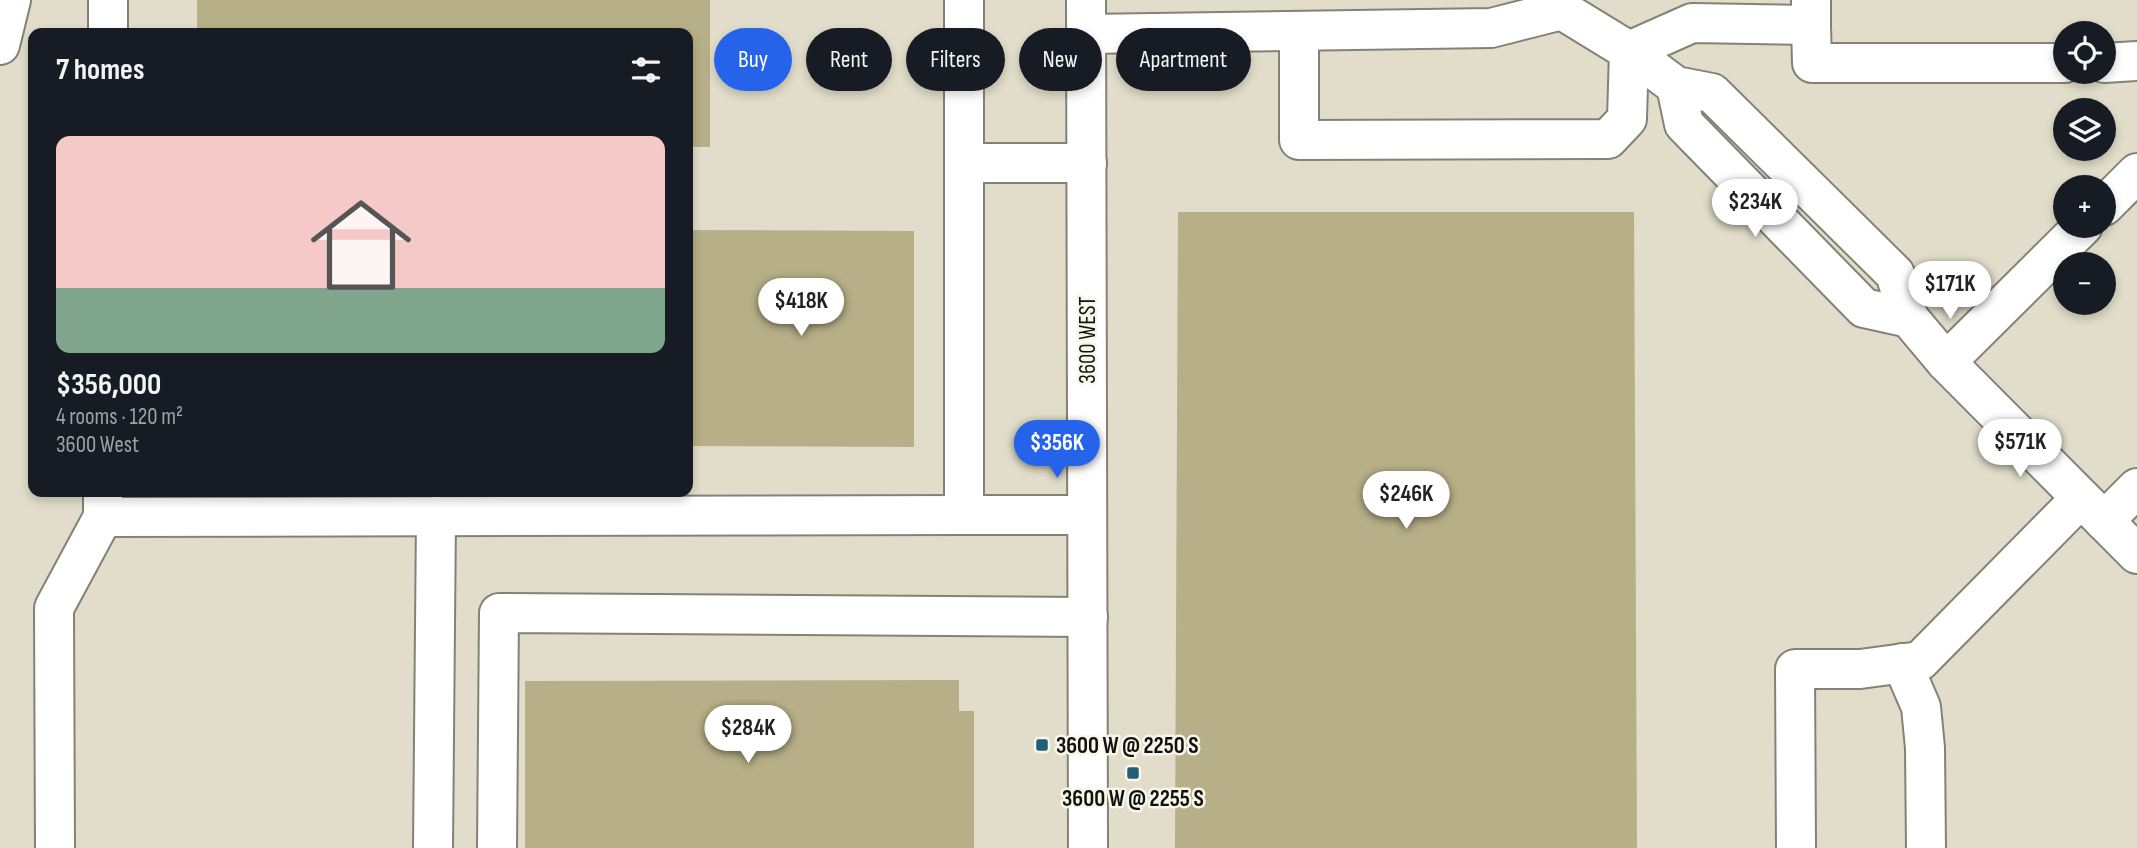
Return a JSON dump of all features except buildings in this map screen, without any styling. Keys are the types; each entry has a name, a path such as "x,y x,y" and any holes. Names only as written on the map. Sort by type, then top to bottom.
{"street":[{"path":"0,45 11,0"},
{"path":"108,0 108,28"},
{"path":"964,0 964,515"},
{"path":"1086,17 1299,31 1491,28 1558,4 1676,86 1684,124 1864,308 1909,318 1945,362 2137,554"},
{"path":"1629,51 1692,23 1811,13 1812,63 2053,63"},
{"name":"3600 WEST","path":"1086,17 1088,848"},
{"path":"1299,31 1299,140 1608,139 1627,119 1629,51"},
{"path":"2116,62 2137,61"},
{"path":"964,163 1087,163"},
{"path":"2116,194 2137,173"},
{"path":"1945,362 2071,238"},
{"path":"1796,848 1795,668 1860,668 1920,661 2092,509 2137,488"},
{"path":"55,848 54,608 103,505 436,516 1087,515"},
{"path":"432,848 436,516"},
{"path":"498,848 499,613 1088,617"},
{"path":"1902,663 1921,707 1925,748 1926,848"}],"shaded area":[{"path":"0,0 2137,0 2137,848 0,848"}],"place":[{"name":"3600 W @ 2250 S","path":"1042,745"},
{"name":"3600 W @ 2255 S","path":"1133,773"}]}
